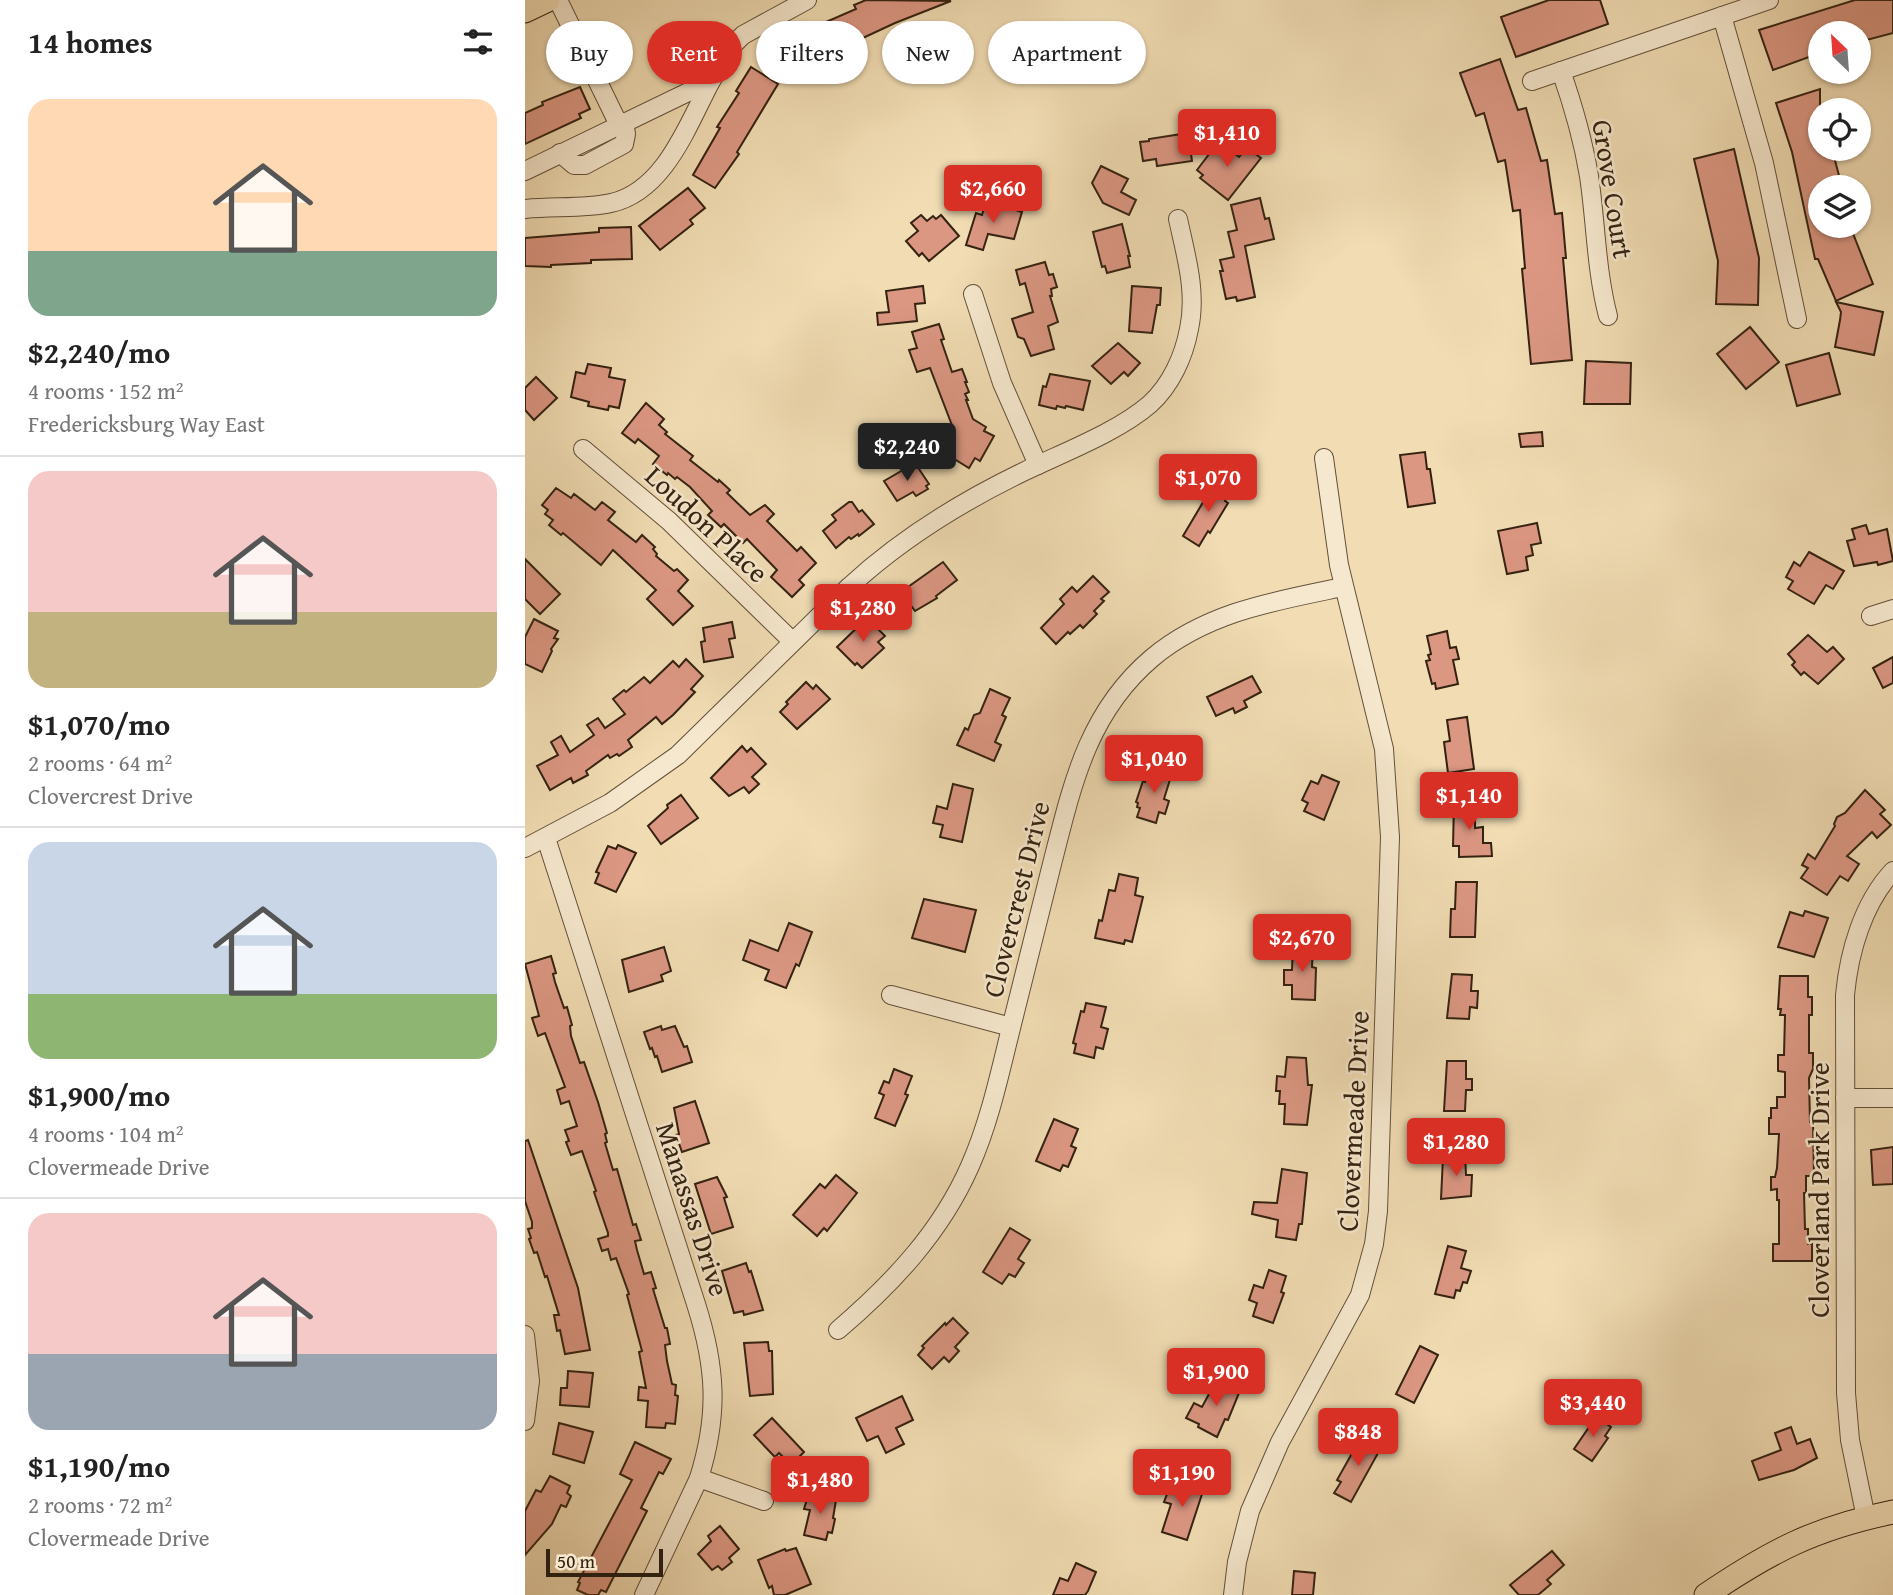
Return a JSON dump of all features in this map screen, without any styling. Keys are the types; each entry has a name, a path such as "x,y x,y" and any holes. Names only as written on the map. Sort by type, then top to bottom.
{"main road":[{"path":"1706,1595 1783,1546 1842,1523 1893,1512"}],"street":[{"path":"558,0 622,124"},
{"path":"742,36 807,0"},
{"path":"1532,81 1769,0"},
{"path":"1722,16 1764,163 1797,319"},
{"name":"Grove Court","path":"1561,71 1574,107 1584,150 1592,198 1598,272 1608,316"},
{"path":"525,171 705,84"},
{"path":"525,209 608,204 633,193 655,176 668,160 709,84"},
{"path":"525,848 610,803 678,755 861,575 924,528 974,497 1129,419 1155,399 1173,373 1187,340 1193,307 1190,274 1178,219"},
{"path":"973,294 1002,383 1038,465"},
{"name":"Loudon Place","path":"583,449 669,521 792,641"},
{"name":"Clovermeade Drive","path":"1233,1595 1241,1542 1253,1502 1280,1442 1360,1295 1377,1220 1389,798 1381,737 1343,587 1324,458"},
{"name":"Clovercrest Drive","path":"838,1330 908,1264 946,1213 970,1167 988,1119 1070,795 1090,737 1103,713 1122,688 1151,658 1197,628 1248,607 1343,587"},
{"path":"1871,615 1893,608"},
{"name":"Manassas Drive","path":"546,838 709,1347 713,1381 712,1418 699,1478 644,1595"},
{"name":"Cloverland Park Drive","path":"1866,1518 1850,1440 1846,1393 1845,995 1850,958 1863,919 1893,871"},
{"path":"891,995 1011,1027"},
{"path":"1845,1098 1893,1098"},
{"path":"525,1335 530,1381 525,1421"},
{"path":"699,1478 764,1501"}],"building":[{"path":"866,0 951,1 900,21 882,21 882,29 868,36 868,21 828,21 856,9 854,5"},
{"path":"1549,0 1600,0 1608,24 1516,57 1501,17"},
{"path":"1855,0 1893,0 1893,33 1871,39 1871,21 1808,21 1808,57 1773,70 1759,30"},
{"path":"1500,59 1518,110 1526,108 1541,161 1547,160 1555,214 1562,213 1572,360 1531,364 1522,269 1525,268 1520,210 1513,211 1505,160 1498,162 1484,113 1476,116 1460,73"},
{"path":"751,67 756,70 756,84 778,84 737,152 739,154 715,188 693,175 720,128 717,127 739,93 736,91"},
{"path":"580,87 590,109 579,114 581,118 525,144 525,113 543,105 542,102"},
{"path":"1820,89 1820,98 1808,98 1808,161 1835,161 1839,175 1808,175 1808,226 1792,152 1776,103"},
{"path":"1188,133 1192,161 1157,166 1156,159 1143,161 1140,142"},
{"path":"1219,141 1239,157 1247,148 1261,158 1228,200 1200,178 1203,175 1197,170"},
{"path":"1734,149 1759,258 1758,305 1716,304 1718,261 1694,159"},
{"path":"1101,166 1128,179 1121,192 1136,200 1129,215 1103,203 1092,183"},
{"path":"688,188 705,208 690,220 693,224 660,250 639,226"},
{"path":"1260,198 1274,239 1245,246 1255,297 1237,301 1236,297 1226,299 1220,260 1234,257 1228,232 1237,230 1231,205"},
{"path":"986,201 1022,212 1014,239 988,234 983,250 966,245 976,213 982,215"},
{"path":"921,215 927,221 933,216 936,219 941,215 959,236 929,261 922,253 919,256 906,241 918,231 911,223"},
{"path":"1122,224 1130,267 1107,273 1105,266 1102,267 1093,232"},
{"path":"631,227 632,259 591,260 591,263 551,267 525,266 525,238 599,232 599,228"},
{"path":"1810,238 1855,238 1873,284 1836,301 1818,259 1815,259"},
{"path":"1045,262 1057,287 1051,289 1050,296 1058,322 1048,326 1054,349 1031,356 1024,339 1018,337 1012,319 1033,312 1025,283 1020,285 1016,270"},
{"path":"923,286 925,303 915,304 917,321 878,325 877,313 889,312 886,291"},
{"path":"1132,286 1161,288 1160,305 1157,305 1152,333 1129,331"},
{"path":"1836,302 1883,312 1874,355 1835,347 1841,312"},
{"path":"939,324 944,339 941,340 952,372 962,369 967,382 969,392 965,394 973,419 986,427 984,431 994,436 980,461 975,458 969,468 951,457 954,451 944,445 953,428 930,368 917,372 909,350 917,348 912,332"},
{"path":"1750,327 1779,362 1746,389 1717,354"},
{"path":"1118,343 1140,363 1128,376 1124,372 1111,384 1092,366"},
{"path":"1829,353 1840,394 1797,406 1786,365"},
{"path":"1586,361 1631,363 1630,404 1584,404"},
{"path":"588,364 611,368 609,377 625,380 619,408 609,406 608,410 588,406 589,402 571,397 576,372 585,374"},
{"path":"1050,374 1090,381 1083,410 1039,405 1043,386 1046,387"},
{"path":"536,377 557,398 534,420 525,410 525,388"},
{"path":"646,403 664,419 659,425 667,432 665,434 693,456 690,460 730,490 727,493 750,515 765,505 774,514 767,521 797,551 801,547 816,563 799,580 804,585 792,597 771,577 777,570 747,539 743,543 724,524 721,527 708,515 712,511 690,487 653,464 659,456 638,439 635,443 622,433"},
{"path":"1542,432 1543,446 1521,447 1519,434"},
{"path":"1425,452 1435,503 1408,507 1400,455"},
{"path":"915,463 929,484 926,486 928,489 916,496 913,492 897,501 884,481"},
{"path":"1215,482 1231,492 1225,501 1228,503 1199,546 1183,536"},
{"path":"556,488 571,498 574,494 595,510 602,502 615,512 608,520 636,542 642,535 655,547 653,549 656,556 674,571 677,569 688,580 678,591 693,606 673,625 647,599 656,590 613,550 601,565 563,533 561,535 549,525 553,520 545,514 548,510 542,505"},
{"path":"852,502 859,512 862,510 874,524 859,536 858,534 851,539 849,537 836,548 823,531 836,520 832,515"},
{"path":"1537,523 1541,543 1531,545 1533,555 1526,557 1528,570 1507,574 1498,531"},
{"path":"1866,525 1869,534 1887,529 1893,561 1854,566 1847,541 1855,539 1852,529"},
{"path":"1809,552 1844,571 1833,589 1826,585 1814,604 1788,589 1793,581 1786,577 1794,562 1800,566"},
{"path":"525,559 560,594 540,614 525,599"},
{"path":"943,562 957,580 936,596 937,598 915,611 901,592"},
{"path":"1093,576 1109,592 1094,611 1097,614 1083,628 1080,625 1070,634 1068,632 1056,644 1041,628 1064,604 1060,599 1072,587 1077,592"},
{"path":"867,618 885,636 878,642 884,648 862,668 857,663 855,665 837,647"},
{"path":"534,619 558,631 554,638 558,639 542,672 525,664 525,637"},
{"path":"732,622 735,638 729,639 733,657 704,662 701,642 705,641 703,628"},
{"path":"1447,631 1450,648 1456,647 1459,659 1453,660 1458,684 1436,689 1426,661 1430,660 1428,655 1431,654 1427,636"},
{"path":"1808,635 1827,652 1833,647 1844,659 1818,684 1804,672 1801,675 1792,665 1795,662 1788,654"},
{"path":"1893,657 1893,683 1883,688 1873,668"},
{"path":"686,659 703,676 691,689 695,692 673,715 662,724 656,717 628,740 632,747 619,756 617,754 610,758 608,755 586,771 588,775 573,783 571,778 550,790 537,766 558,755 551,742 561,736 570,752 594,735 587,725 598,718 605,728 625,714 613,699 624,690 626,692 644,677 650,683 673,661 679,667"},
{"path":"1252,676 1261,692 1244,701 1247,707 1235,713 1233,708 1216,716 1207,697"},
{"path":"806,682 813,689 816,685 830,699 797,729 780,712"},
{"path":"990,689 1010,698 1002,715 1006,717 995,742 1001,745 994,761 957,745 965,728 968,730 974,715 980,713"},
{"path":"1467,717 1474,769 1448,773 1444,742 1450,741 1447,720"},
{"path":"742,746 747,752 751,748 766,764 752,777 759,784 749,793 744,787 729,796 711,778"},
{"path":"1153,767 1172,773 1164,799 1169,801 1165,814 1159,812 1156,823 1137,817 1140,808 1136,802 1143,781 1145,782 1147,777 1150,778"},
{"path":"1322,775 1339,782 1324,820 1304,811 1308,803 1302,800 1311,781 1318,784"},
{"path":"953,784 973,789 962,842 940,837 943,825 933,823 937,806 947,809"},
{"path":"1865,790 1885,810 1880,814 1891,825 1877,838 1872,832 1847,856 1859,864 1848,881 1840,876 1827,895 1801,878 1808,868 1802,865 1808,854 1815,859 1835,826 1837,817 1845,813"},
{"path":"681,795 698,818 661,844 648,826 668,808 667,805"},
{"path":"1454,802 1475,802 1475,828 1483,827 1483,843 1491,843 1492,856 1459,857 1459,846 1453,846"},
{"path":"618,845 636,853 616,892 595,883 599,873 596,872 608,846 616,849"},
{"path":"1119,874 1138,878 1135,895 1143,897 1132,942 1125,940 1124,944 1095,938 1109,890 1115,891"},
{"path":"1456,882 1477,882 1475,937 1450,937"},
{"path":"924,899 976,910 965,952 912,938"},
{"path":"1805,911 1828,918 1814,957 1778,947 1790,912 1803,916"},
{"path":"789,923 812,932 799,966 796,964 786,988 765,980 769,970 743,960 750,940 778,951"},
{"path":"1293,946 1313,946 1312,967 1316,968 1315,1000 1292,999 1292,985 1284,985 1284,970 1292,970"},
{"path":"664,947 671,971 661,975 663,981 629,992 622,960"},
{"path":"551,956 556,973 553,974 555,982 572,1025 571,1036 580,1063 584,1062 607,1133 605,1143 613,1170 617,1169 633,1225 636,1224 641,1240 635,1241 644,1274 651,1272 656,1288 653,1289 667,1328 670,1344 665,1345 667,1361 672,1384 676,1385 675,1395 678,1396 675,1424 666,1423 665,1428 646,1427 648,1401 638,1400 639,1387 646,1388 639,1352 642,1351 627,1295 629,1294 616,1258 611,1260 608,1249 602,1251 598,1239 608,1236 608,1233 594,1192 596,1191 582,1151 571,1155 566,1142 569,1141 565,1130 577,1126 569,1101 561,1104 557,1090 565,1087 545,1033 538,1036 532,1018 539,1016 525,964"},
{"path":"1452,974 1472,975 1471,991 1478,991 1477,1008 1470,1007 1469,1019 1447,1018"},
{"path":"1780,976 1808,976 1808,997 1812,997 1809,1053 1813,1053 1813,1069 1809,1078 1814,1176 1806,1176 1804,1193 1805,1229 1808,1229 1808,1244 1812,1244 1812,1261 1773,1261 1773,1244 1779,1244 1779,1200 1777,1189 1771,1190 1771,1177 1775,1177 1777,1168 1779,1134 1769,1134 1769,1118 1771,1108 1777,1108 1777,1097 1785,1097 1785,1072 1778,1071 1778,1055 1784,1055 1785,1015 1780,1015 1781,1009 1778,1009"},
{"path":"1086,1003 1106,1007 1101,1027 1108,1029 1103,1049 1096,1047 1094,1058 1074,1053 1076,1044 1073,1043 1081,1011 1084,1012"},
{"path":"661,1026 662,1030 675,1026 684,1047 687,1046 692,1062 662,1072 644,1032"},
{"path":"1287,1057 1306,1058 1308,1085 1312,1085 1307,1125 1284,1124 1285,1104 1279,1104 1280,1091 1276,1091 1277,1076 1285,1077"},
{"path":"1447,1061 1466,1061 1466,1079 1472,1079 1472,1090 1466,1090 1465,1111 1444,1111"},
{"path":"894,1069 912,1076 905,1094 908,1095 895,1126 875,1118 884,1095 879,1093 884,1081 889,1083"},
{"path":"695,1101 709,1143 682,1152 676,1135 679,1134 674,1108"},
{"path":"1054,1119 1078,1129 1071,1146 1076,1148 1068,1167 1063,1165 1060,1171 1036,1161"},
{"path":"528,1140 578,1288 590,1350 565,1354 554,1315 559,1315 547,1276 545,1277 537,1252 534,1253 529,1239 528,1229 532,1228 532,1222 525,1201 525,1141"},
{"path":"1893,1147 1893,1184 1873,1185 1871,1150"},
{"path":"1453,1153 1465,1154 1466,1175 1472,1175 1471,1196 1441,1199 1443,1157 1453,1158"},
{"path":"1282,1169 1307,1173 1302,1224 1299,1224 1296,1240 1276,1237 1278,1220 1252,1214 1254,1202 1277,1203"},
{"path":"836,1175 857,1193 827,1231 824,1228 817,1236 793,1215 820,1184 825,1188"},
{"path":"717,1177 727,1197 724,1198 733,1227 711,1234 695,1184"},
{"path":"1010,1228 1030,1240 1018,1259 1024,1263 1015,1277 1009,1274 1002,1284 983,1272"},
{"path":"1448,1246 1466,1251 1461,1268 1471,1271 1467,1283 1463,1282 1460,1291 1456,1290 1454,1298 1435,1294"},
{"path":"746,1263 763,1310 744,1315 743,1311 734,1313 722,1271"},
{"path":"1269,1270 1286,1276 1281,1292 1284,1293 1273,1323 1253,1316 1257,1303 1249,1300 1254,1285 1263,1288"},
{"path":"953,1318 968,1333 955,1347 959,1351 949,1362 944,1357 932,1369 918,1355 924,1348 922,1346"},
{"path":"768,1342 769,1351 772,1351 773,1394 750,1396 744,1343"},
{"path":"1420,1346 1438,1355 1414,1403 1396,1394"},
{"path":"568,1371 593,1373 589,1407 560,1405 561,1388 567,1388"},
{"path":"1221,1378 1241,1388 1228,1420 1225,1419 1217,1437 1186,1418 1194,1403 1202,1407 1209,1394 1212,1396"},
{"path":"902,1396 913,1420 896,1428 904,1444 886,1453 878,1436 867,1441 856,1418"},
{"path":"1596,1417 1611,1427 1605,1436 1608,1438 1592,1461 1574,1449"},
{"path":"772,1418 804,1452 791,1465 779,1453 775,1457 754,1435"},
{"path":"559,1423 593,1432 584,1463 553,1454"},
{"path":"1791,1427 1797,1444 1810,1439 1817,1458 1794,1470 1759,1480 1752,1461 1781,1450 1775,1433"},
{"path":"1365,1435 1383,1444 1351,1502 1334,1493 1341,1482 1337,1480"},
{"path":"635,1442 671,1459 663,1474 659,1472 641,1508 647,1511 606,1592 601,1590 598,1595 588,1595 577,1590 580,1583 578,1582 632,1480 620,1474"},
{"path":"550,1476 570,1486 567,1493 571,1496 566,1507 561,1505 552,1524 525,1555 525,1511 536,1490 541,1492"},
{"path":"1179,1480 1204,1488 1187,1540 1162,1532 1171,1504 1164,1502 1169,1489 1176,1491"},
{"path":"809,1493 836,1500 832,1533 828,1532 826,1540 804,1535 810,1510 804,1509"},
{"path":"720,1526 739,1549 729,1558 732,1562 722,1570 718,1566 712,1570 698,1554 711,1541 708,1536"},
{"path":"796,1548 811,1584 785,1595 774,1595 758,1560 785,1549"},
{"path":"1552,1551 1564,1565 1547,1580 1551,1584 1538,1595 1519,1595 1510,1585"},
{"path":"1076,1563 1096,1572 1088,1591 1085,1595 1053,1595 1060,1578 1068,1581"},
{"path":"1294,1571 1315,1573 1313,1595 1292,1595"}]}
